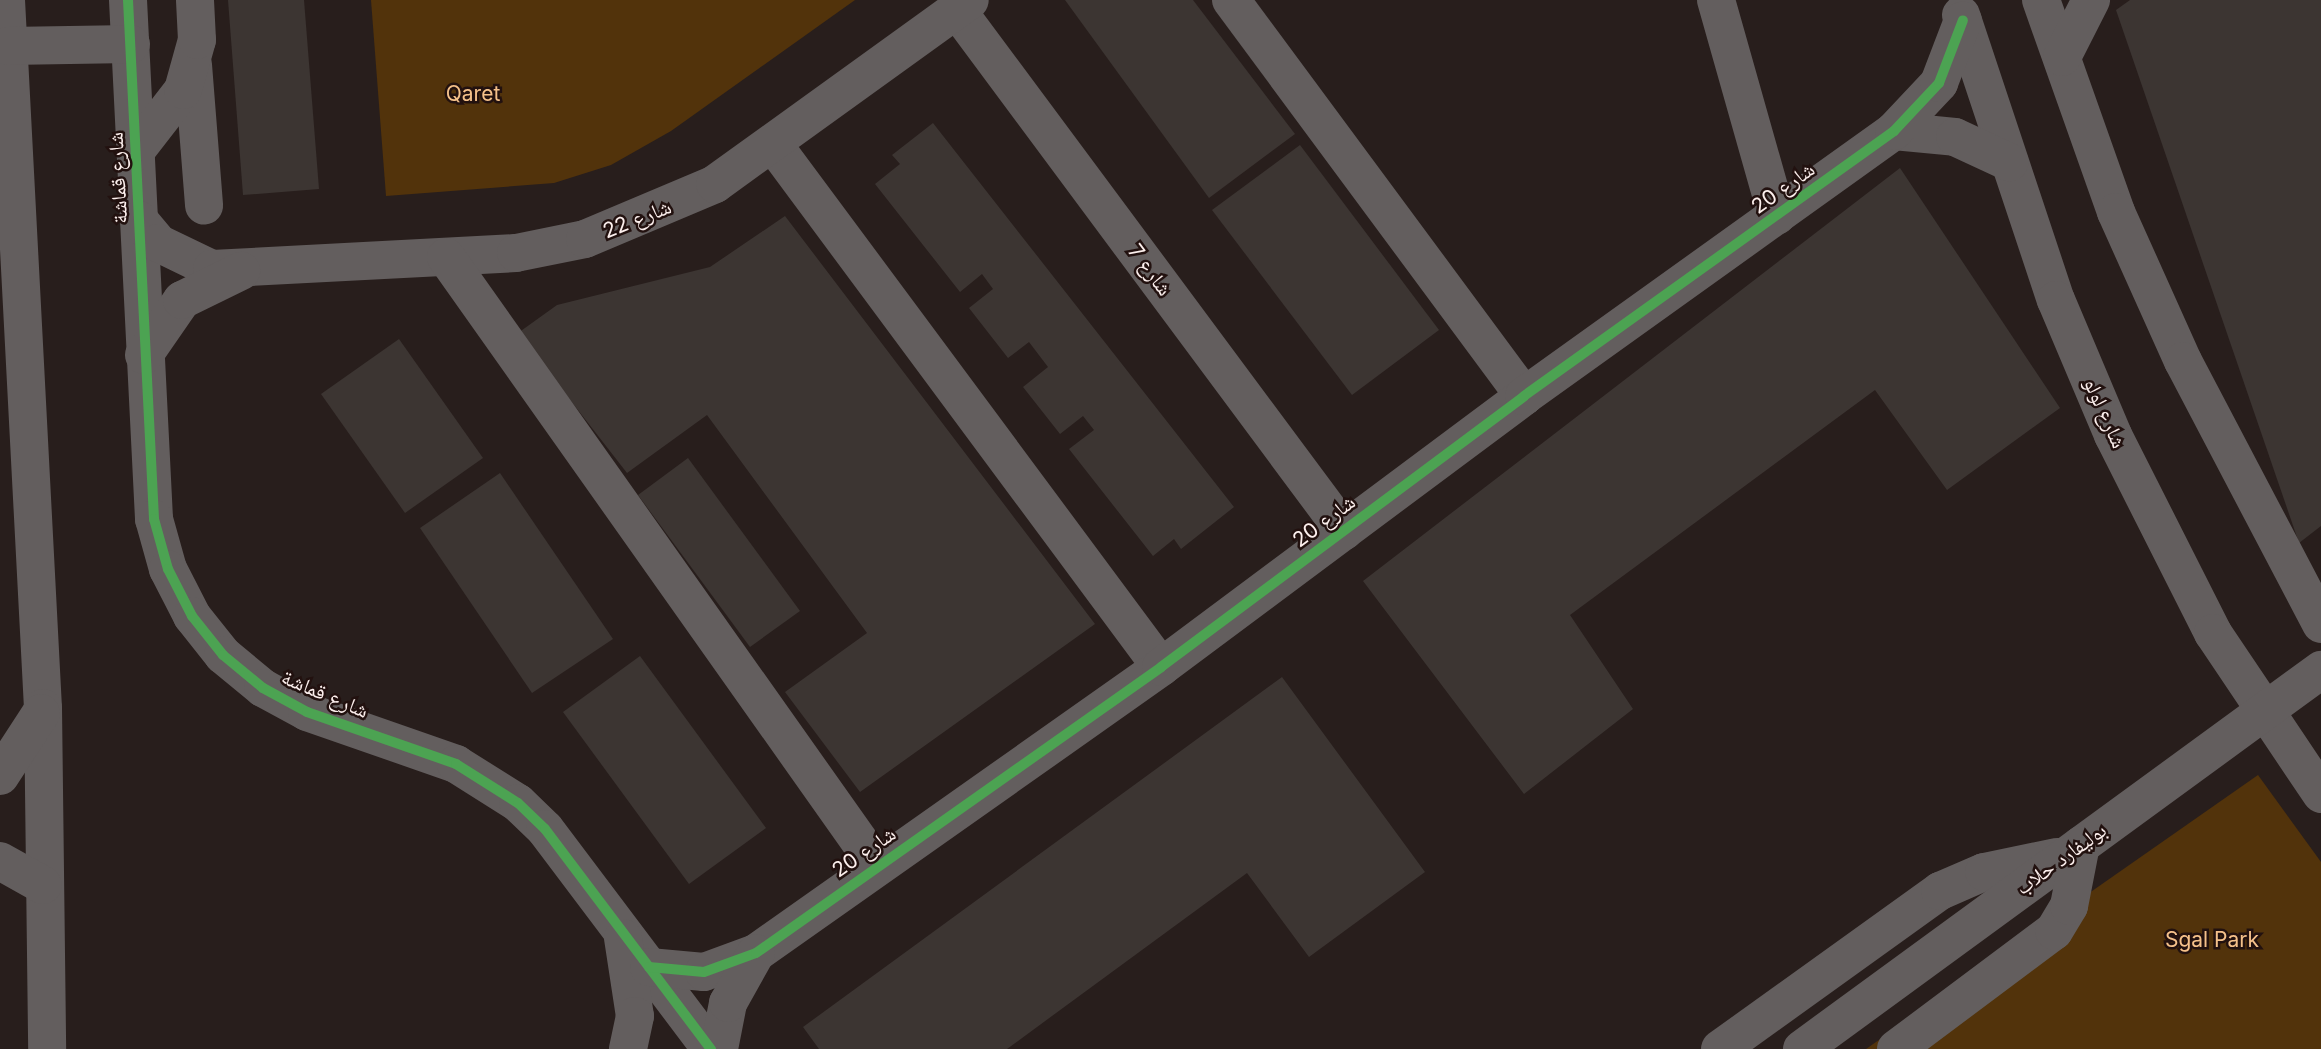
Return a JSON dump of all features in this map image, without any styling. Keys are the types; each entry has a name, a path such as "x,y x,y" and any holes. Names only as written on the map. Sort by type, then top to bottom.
{"street":[{"path":"6,0 12,335 43,708 47,1049"},
{"name":"شارع قماشة","path":"128,0 154,519 168,569 192,616 223,655 262,688 307,712 486,780 545,829 711,1049"},
{"path":"195,0 192,65 204,206"},
{"path":"1231,0 1524,396"},
{"path":"1716,0 1777,216"},
{"path":"2041,0 2116,212 2183,361 2321,624"},
{"path":"2062,57 2091,0"},
{"name":"شارع 22","path":"139,220 183,260 242,271 516,253 597,236 715,184 963,5"},
{"name":"شارع 7","path":"963,5 1344,531"},
{"name":"شارع 20","path":"649,967 704,972 755,953 1161,667 1524,396 1894,131 1939,83 1960,10"},
{"name":"شارع لولو","path":"1960,10 2056,300 2113,435 2213,633 2321,794"},
{"path":"8,46 131,44"},
{"path":"135,152 169,112 192,65"},
{"path":"1894,131 1955,137 2009,162"},
{"path":"773,144 1161,667"},
{"path":"446,257 877,866"},
{"name":"شارع 22","path":"144,355 182,300 242,271"},
{"name":"بوليفارد حلاب","path":"1802,1049 2321,670"},
{"path":"0,776 32,736 43,708"},
{"path":"1720,1049 1940,891 1984,872 2073,850 2069,906 2053,931 1896,1049"},
{"path":"0,861 43,885"},
{"path":"621,930 635,1016 628,1049"},
{"name":"شارع 20","path":"719,1049 728,1003 755,953"}],"green space":[{"name":"Qaret","path":"371,0 855,0 671,131 611,165 554,183 386,196"},
{"name":"Sgal Park","path":"2258,775 2321,862 2321,1049 1866,1049"}],"building":[{"path":"228,0 304,0 319,189 243,195"},
{"path":"1065,0 1193,0 1295,134 1209,198"},
{"path":"2130,0 2321,0 2321,526 2299,543 2116,10"},
{"path":"933,123 1234,507 1181,549 1174,539 1153,556 1069,449 1094,430 1083,416 1060,434 1023,387 1048,367 1029,342 1008,358 969,308 993,289 982,274 960,292 875,184 900,164 892,155"},
{"path":"1300,145 1439,330 1352,395 1212,210"},
{"path":"1900,168 2060,408 1947,490 1875,390 1570,615 1633,709 1524,794 1363,581"},
{"path":"785,216 1095,624 860,792 785,692 867,633 707,415 627,473 518,333 557,305 710,267"},
{"path":"399,339 483,458 405,513 321,394"},
{"path":"688,458 800,611 750,647 638,495"},
{"path":"500,473 613,639 532,693 420,528"},
{"path":"640,656 766,828 689,884 563,712"},
{"path":"1282,677 1425,872 1309,957 1247,873 1007,1049 819,1049 803,1027"}],"cycle path":[{"path":"128,0 154,519 168,569 192,616 223,655 263,688 307,712 456,764 518,803 545,829 711,1049"},
{"path":"649,967 704,972 756,953 1161,667 1524,396 1894,131 1939,83 1963,20"}]}
